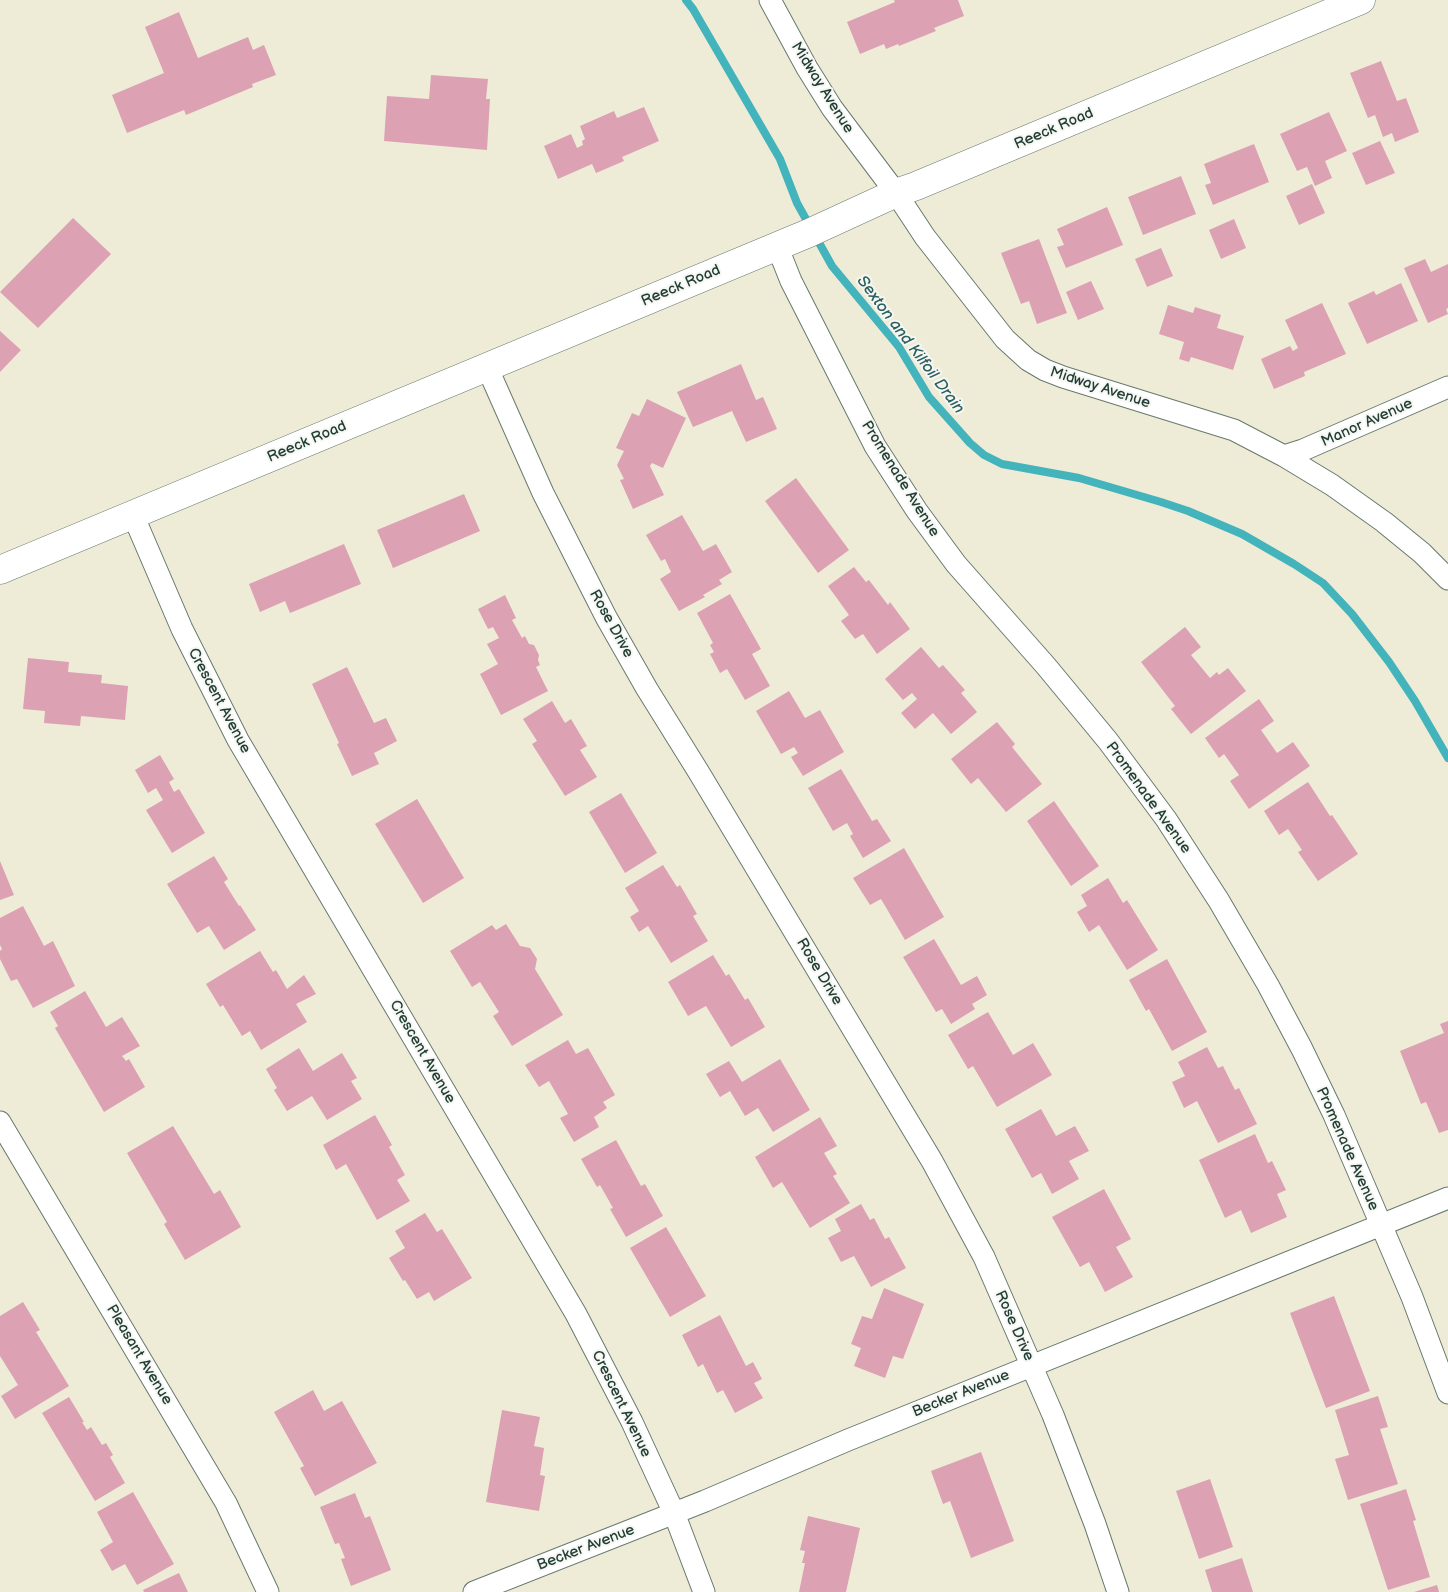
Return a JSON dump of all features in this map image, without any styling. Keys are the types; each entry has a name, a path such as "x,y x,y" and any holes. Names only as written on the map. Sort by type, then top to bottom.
{"street":[{"name":"Midway Avenue","path":"770,0 807,68 832,108 870,161 896,193 926,237 1004,339 1028,360 1063,378 1234,430 1284,456 1332,485 1384,522 1422,553 1448,579"},
{"name":"Reeck Road","path":"0,570 783,243 896,193 934,179 1361,0"},
{"name":"Promenade Avenue","path":"783,243 791,280 875,446 917,511 956,564 1046,666 1108,741 1166,819 1219,901 1268,984 1334,1115 1412,1297 1448,1393"},
{"name":"Rose Drive","path":"487,367 543,494 606,617 647,689 932,1161 984,1258 1056,1424 1095,1524 1118,1592"},
{"name":"Manor Avenue","path":"1284,456 1303,450 1448,387"},
{"name":"Crescent Avenue","path":"133,514 182,629 238,740 576,1314 632,1422 674,1513 704,1592"},
{"name":"Pleasant Avenue","path":"0,1122 226,1503 268,1592"},
{"name":"Becker Avenue","path":"474,1592 705,1501 848,1440 1448,1198"}],"building":[{"path":"894,0 958,0 964,16 934,28 936,31 899,46 898,44 886,49 884,44 860,54 847,22 895,2"},
{"path":"179,12 198,58 248,37 253,50 264,45 276,75 252,84 253,87 186,115 184,110 127,133 112,95 164,73 145,27"},
{"path":"1381,61 1397,101 1406,98 1419,132 1395,142 1392,133 1383,137 1375,115 1368,118 1350,73"},
{"path":"431,75 488,79 486,99 490,99 487,150 384,141 387,96 429,99"},
{"path":"644,107 659,141 622,157 624,161 596,173 592,164 558,179 544,146 571,134 577,148 583,145 582,141 585,139 580,126 614,111 617,118"},
{"path":"1329,112 1347,151 1325,161 1332,178 1315,186 1307,167 1297,171 1280,134"},
{"path":"1380,141 1395,173 1366,185 1352,153"},
{"path":"1254,144 1269,182 1213,205 1205,185 1211,183 1204,164"},
{"path":"1181,176 1196,214 1143,235 1128,197"},
{"path":"1312,184 1325,213 1299,225 1286,196"},
{"path":"1107,207 1123,245 1066,268 1057,247 1064,245 1057,229"},
{"path":"73,218 111,254 38,328 0,292"},
{"path":"1234,219 1246,248 1221,259 1209,230"},
{"path":"1039,239 1067,313 1037,324 1029,301 1021,304 1001,253"},
{"path":"1161,248 1173,276 1147,287 1135,259"},
{"path":"1425,259 1431,272 1448,264 1448,308 1446,309 1448,314 1428,323 1404,268"},
{"path":"1091,281 1104,309 1078,320 1066,292"},
{"path":"1401,283 1418,321 1367,344 1348,303 1374,291 1376,295"},
{"path":"1322,303 1346,354 1304,372 1305,376 1274,389 1261,359 1290,346 1293,351 1298,348 1285,320"},
{"path":"1168,305 1193,313 1195,307 1221,315 1217,328 1244,336 1233,370 1191,357 1189,362 1179,359 1184,342 1159,334"},
{"path":"0,331 21,350 0,372"},
{"path":"741,364 756,400 763,397 777,429 746,442 732,411 693,427 677,392"},
{"path":"647,399 686,418 663,468 652,463 650,466 664,495 633,509 620,480 624,479 617,465 624,451 616,448 632,413 639,416"},
{"path":"796,478 849,550 818,573 765,501"},
{"path":"464,494 480,531 393,568 377,530"},
{"path":"682,515 703,551 716,544 732,572 719,580 722,584 703,595 705,597 679,611 660,579 671,572 665,559 661,561 646,535"},
{"path":"344,544 361,584 290,613 285,601 260,612 249,584"},
{"path":"854,567 866,582 869,580 888,605 890,602 910,629 877,654 863,634 855,639 841,621 849,615 828,586"},
{"path":"730,594 761,649 752,654 770,686 745,700 727,669 720,673 710,654 714,652 710,645 713,643 697,613"},
{"path":"505,595 516,618 512,620 522,638 525,636 529,644 534,645 539,655 540,665 536,667 548,691 501,715 480,674 498,664 487,644 499,638 493,627 488,629 478,609"},
{"path":"1185,627 1201,647 1191,655 1210,678 1217,672 1219,675 1228,668 1246,691 1191,734 1171,709 1175,706 1141,662"},
{"path":"921,647 939,668 943,665 965,690 961,693 977,712 951,734 933,713 915,729 901,713 917,699 912,693 903,700 885,679"},
{"path":"28,658 69,662 68,672 102,675 101,683 128,686 125,720 81,716 80,726 44,723 45,711 23,709"},
{"path":"347,667 374,723 386,718 397,741 374,753 379,764 352,776 312,684"},
{"path":"789,691 805,718 820,710 844,752 803,776 791,757 798,753 794,747 781,754 756,711"},
{"path":"1259,699 1274,721 1261,730 1277,753 1293,742 1310,766 1249,809 1230,781 1239,775 1224,754 1219,758 1205,738"},
{"path":"552,701 565,723 571,719 587,746 580,750 597,777 565,796 532,744 537,741 523,719"},
{"path":"997,722 1015,744 1012,747 1042,784 1006,812 978,778 971,784 951,759"},
{"path":"160,755 174,779 169,782 174,792 179,789 205,833 172,853 146,810 163,800 156,788 148,793 135,770"},
{"path":"841,769 872,821 877,819 891,841 863,858 850,836 853,834 847,823 833,831 808,788"},
{"path":"1308,782 1358,854 1318,881 1298,852 1302,850 1288,829 1279,835 1264,811"},
{"path":"621,793 657,853 625,873 589,812"},
{"path":"417,799 464,878 423,903 375,824"},
{"path":"1054,801 1099,866 1071,886 1027,821"},
{"path":"904,848 944,917 905,940 881,899 870,905 853,878"},
{"path":"214,856 228,879 224,882 256,930 224,950 209,926 197,933 167,884"},
{"path":"0,861 14,895 0,900"},
{"path":"663,865 677,887 680,885 697,914 693,916 708,941 671,963 648,926 639,932 630,917 639,911 625,888"},
{"path":"1108,878 1123,903 1127,900 1158,950 1127,970 1099,925 1089,932 1077,912 1087,906 1081,895"},
{"path":"23,906 44,946 53,941 75,986 33,1008 17,979 11,981 0,959 0,951 2,949 0,945 0,918"},
{"path":"506,924 520,946 530,948 537,959 535,969 563,1015 512,1046 493,1016 499,1012 480,982 472,987 450,951 492,925 496,930"},
{"path":"934,939 961,985 977,976 987,995 972,1004 975,1009 951,1024 942,1009 936,1012 903,957"},
{"path":"260,951 273,972 276,970 287,989 304,975 316,994 296,1004 307,1022 261,1050 250,1031 242,1036 223,1005 220,1007 206,984"},
{"path":"713,955 726,976 729,974 745,1000 748,998 765,1027 731,1047 706,1006 688,1016 668,982"},
{"path":"1167,959 1207,1032 1172,1051 1149,1009 1146,1011 1129,980"},
{"path":"85,991 106,1027 122,1017 140,1046 122,1056 126,1061 129,1059 145,1087 104,1112 55,1028 58,1026 50,1012"},
{"path":"988,1012 1013,1055 1033,1043 1052,1075 997,1107 973,1066 968,1069 948,1035"},
{"path":"1448,1021 1448,1130 1439,1133 1426,1102 1421,1104 1400,1051 1444,1033 1440,1024"},
{"path":"568,1040 576,1054 588,1048 615,1095 603,1102 607,1108 594,1117 599,1127 574,1142 560,1118 568,1114 549,1081 539,1087 525,1065"},
{"path":"1207,1047 1218,1068 1223,1066 1235,1090 1239,1088 1257,1124 1218,1143 1197,1101 1184,1108 1172,1082 1185,1076 1178,1062"},
{"path":"299,1048 313,1071 342,1053 357,1078 351,1081 362,1099 327,1120 312,1096 287,1111 274,1090 277,1088 266,1069"},
{"path":"780,1059 810,1110 773,1132 758,1108 745,1116 730,1091 720,1097 706,1074 729,1061 742,1082"},
{"path":"1041,1109 1056,1136 1075,1126 1089,1151 1069,1161 1079,1179 1052,1194 1041,1173 1032,1178 1005,1129"},
{"path":"375,1115 392,1145 389,1147 405,1175 397,1180 410,1201 377,1220 346,1164 336,1170 323,1145"},
{"path":"820,1117 837,1146 824,1153 837,1174 833,1176 850,1203 810,1228 782,1182 773,1188 755,1157"},
{"path":"173,1126 214,1194 220,1190 241,1227 185,1260 164,1224 167,1222 127,1153"},
{"path":"1255,1134 1268,1163 1272,1161 1286,1190 1277,1194 1287,1217 1251,1233 1241,1210 1225,1218 1199,1160"},
{"path":"616,1140 641,1186 645,1184 663,1216 626,1237 610,1209 613,1208 600,1185 597,1187 581,1159"},
{"path":"1104,1189 1131,1239 1116,1247 1133,1277 1105,1292 1089,1262 1080,1267 1052,1217"},
{"path":"861,1204 870,1220 874,1218 885,1239 889,1237 906,1268 871,1287 854,1256 841,1262 828,1238 841,1231 835,1219"},
{"path":"425,1213 437,1232 442,1229 472,1278 434,1301 429,1292 417,1299 389,1258 405,1248 395,1231"},
{"path":"666,1227 706,1296 670,1317 630,1248"},
{"path":"884,1288 924,1304 903,1359 893,1356 885,1378 854,1366 861,1348 851,1344 862,1316 872,1319"},
{"path":"1334,1296 1370,1391 1326,1408 1290,1313"},
{"path":"23,1302 40,1330 36,1332 69,1386 15,1419 1,1396 18,1385 0,1356 0,1316"},
{"path":"720,1315 746,1366 753,1362 762,1379 754,1383 763,1398 735,1413 723,1390 717,1393 703,1364 698,1367 682,1335"},
{"path":"313,1390 324,1411 342,1401 377,1463 315,1496 300,1468 304,1466 274,1412"},
{"path":"1378,1396 1388,1427 1380,1429 1398,1484 1348,1500 1335,1459 1349,1455 1335,1410"},
{"path":"69,1397 87,1430 91,1427 102,1445 106,1443 113,1455 110,1457 125,1483 95,1501 42,1413"},
{"path":"502,1410 540,1417 534,1446 544,1448 540,1475 545,1476 539,1511 486,1502"},
{"path":"981,1452 1014,1541 971,1558 950,1501 943,1504 931,1471"},
{"path":"1210,1479 1233,1547 1199,1559 1176,1491"},
{"path":"1406,1489 1416,1520 1413,1521 1430,1577 1388,1590 1360,1504"},
{"path":"133,1492 174,1564 137,1585 125,1564 112,1571 100,1550 113,1542 97,1512"},
{"path":"355,1493 365,1518 370,1516 391,1570 351,1586 341,1559 345,1558 339,1543 335,1544 320,1507"},
{"path":"808,1516 860,1528 846,1592 799,1592 805,1563 802,1563 805,1551 800,1550"},
{"path":"1242,1558 1253,1592 1212,1592 1205,1570"},
{"path":"179,1573 188,1592 144,1592 143,1590"},
{"path":"1437,1585 1439,1592 1414,1592"}],"waterway":[{"name":"Sexton and Kilfoil Drain","path":"686,0 780,159 797,203 832,266 899,347 929,397 970,443 984,455 1002,464 1079,478 1188,511 1242,534 1323,583 1352,614 1389,662 1415,701 1448,758"}]}
